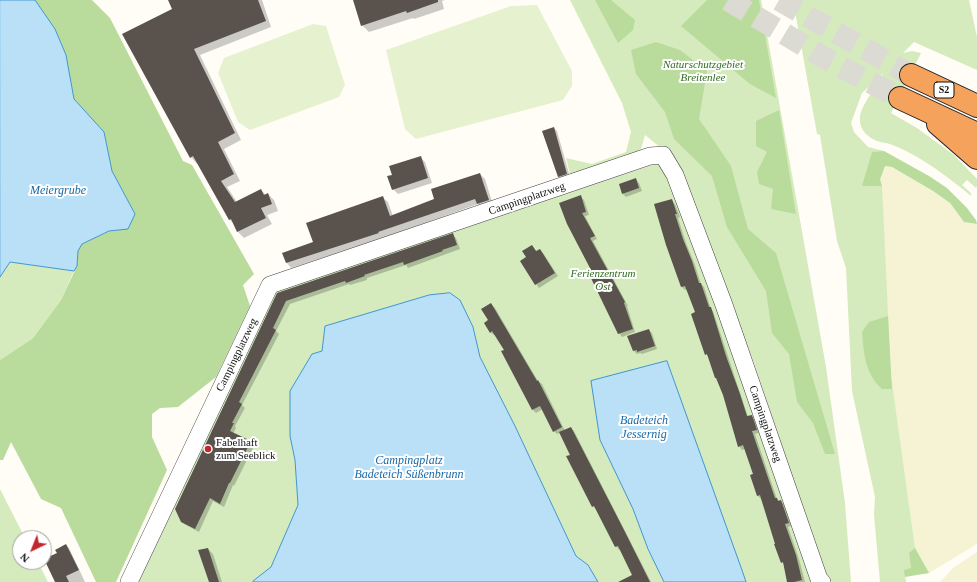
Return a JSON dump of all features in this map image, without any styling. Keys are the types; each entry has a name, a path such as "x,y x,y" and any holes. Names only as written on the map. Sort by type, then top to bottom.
{"highway":[{"name":"S2","path":"911,75 977,106"},
{"name":"S2","path":"900,98 977,134"},
{"path":"919,108 977,158"}],"street":[{"name":"Campingplatzweg","path":"129,582 270,286 650,156 663,155 675,175 721,297 819,579 822,582"}],"shaded area":[{"path":"885,166 892,167 933,191 950,203 964,222 977,224 977,544 929,573 915,548 892,389 882,186 880,179"},
{"path":"977,552 977,582 940,582 953,568"}],"green space":[{"path":"35,0 92,0 110,18 183,161 192,165 254,274 243,285 250,306 216,377 178,407 160,408 152,414 152,437 167,470 116,582 96,582 61,508 41,499 11,442 3,460 0,460 0,360 33,338 61,300 77,266 78,251 82,244 109,231 128,229 135,214 112,171 104,132 74,99 66,55 55,29"},
{"name":"Naturschutzgebiet Breitenlee","path":"570,0 761,0 826,367 845,503 851,582 832,582 825,575 754,363 694,208 667,153 645,135 641,149 628,159 571,178 566,158 592,164 626,152 631,132 622,103"},
{"path":"595,0 611,0 635,20 633,30 618,43"},
{"path":"707,0 759,0 776,98 750,84 681,26"},
{"path":"793,0 969,0 977,37 977,70 914,42 903,53 912,51 921,53 891,113 917,128 954,155 977,179 976,188 967,180 962,185 971,193 971,196 925,162 895,146 874,140 863,130 860,124 861,113 883,73 862,93 851,123 854,132 868,147 884,151 885,166 880,180 882,186 891,376 915,548 929,573 905,575 906,582 880,582 874,515 875,497 852,391 846,268 837,241 820,135 817,134"},
{"path":"537,5 572,71 572,86 563,100 416,139 405,129 386,50 511,6"},
{"path":"313,24 326,26 345,85 339,97 250,130 238,122 218,73 224,58"},
{"path":"656,42 680,50 707,71 699,119 731,166 748,229 776,253 835,454 825,454 813,423 797,402 789,354 772,333 766,291 727,227 712,176 674,139 665,112 636,74 631,50"},
{"path":"779,110 796,214 771,209 773,189 759,184 757,172 767,152 756,146 756,121"},
{"path":"884,151 929,176 947,188 967,208 976,220 977,224 964,222 950,203 933,191 892,167 885,166 880,179 882,186 862,186 872,152"},
{"name":"Ferienzentrum Ost","path":"659,163 670,182 817,582 746,582 667,361 633,509 648,549 664,582 598,582 588,565 576,556 515,426 480,357 473,327 460,300 450,293 429,295 325,326 322,351 312,354 290,391 290,436 295,460 298,505 271,567 253,582 136,582 277,290 521,207"},
{"path":"9,262 74,271 61,300 33,338 0,360 0,277"},
{"path":"888,316 892,389 882,389 872,377 866,363 862,332 869,322"},
{"path":"0,489 21,530 12,530 12,570 42,570 48,582 0,582"},
{"path":"915,548 929,573 905,577 904,570 911,568 909,553"}],"water":[{"name":"Meiergrube","path":"0,0 35,0 55,29 66,55 74,99 104,132 112,171 135,214 128,229 109,231 82,244 78,251 77,266 74,271 10,262 0,277"},
{"name":"Campingplatz Badeteich Süßenbrunn","path":"450,293 460,300 473,327 480,357 515,426 576,556 588,565 598,582 253,582 271,567 298,505 295,460 290,436 290,391 312,354 322,351 325,326 429,295"},
{"name":"Badeteich Jessernig","path":"667,361 746,582 664,582 648,549 633,509 600,440 591,381"}],"building":[{"path":"168,0 258,0 266,21 194,49 235,133 218,142 234,174 221,181 235,202 261,189 264,195 268,193 272,204 261,208 266,218 237,232 231,219 229,220 193,156 190,158 122,34 172,9"},
{"path":"353,0 438,0 438,2 407,13 406,11 361,26"},
{"path":"554,127 567,174 558,177 542,131"},
{"path":"421,156 428,178 392,190 387,176 392,175 389,166"},
{"path":"480,173 489,200 477,204 475,199 378,232 379,233 286,263 282,253 313,242 306,223 383,196 390,216 434,199 431,189"},
{"path":"636,178 639,188 622,194 619,184"},
{"path":"581,195 586,212 582,213 595,236 590,238 625,302 624,303 633,329 618,334 588,272 591,270 567,224 559,203"},
{"path":"672,199 683,239 699,283 701,283 709,307 711,307 747,416 752,415 757,430 752,431 775,498 777,498 778,501 781,500 789,523 785,524 796,555 802,580 787,582 783,562 781,563 774,544 760,495 757,496 750,475 753,474 743,445 738,447 723,395 715,378 707,354 705,355 691,314 695,312 685,286 681,287 666,245 654,204"},
{"path":"453,233 457,245 442,250 443,251 404,265 403,262 364,275 365,276 346,283 345,281 286,301 273,328 276,330 239,402 242,404 232,423 234,423 230,431 251,441 220,504 210,498 195,529 181,522 175,509 277,293"},
{"path":"532,245 536,251 540,249 555,273 535,285 520,261 526,257 522,251"},
{"path":"491,303 537,381 538,380 562,427 553,432 540,406 532,410 501,351 504,350 492,331 490,333 484,323 488,320 481,309"},
{"path":"649,329 655,346 637,352 637,350 633,351 627,336"},
{"path":"571,427 650,582 618,582 632,575 618,546 615,547 594,506 592,507 566,456 570,455 559,432"},
{"path":"66,544 79,570 66,576 69,582 55,582 49,570 52,570 52,555 57,553 55,550"},
{"path":"208,548 219,582 209,582 198,550"}],"tunnel":[{"path":"728,0 828,60 900,98"},
{"path":"779,0 911,75"}],"place":[{"name":"Fabelhaft zum Seeblick","path":"208,449"}]}
